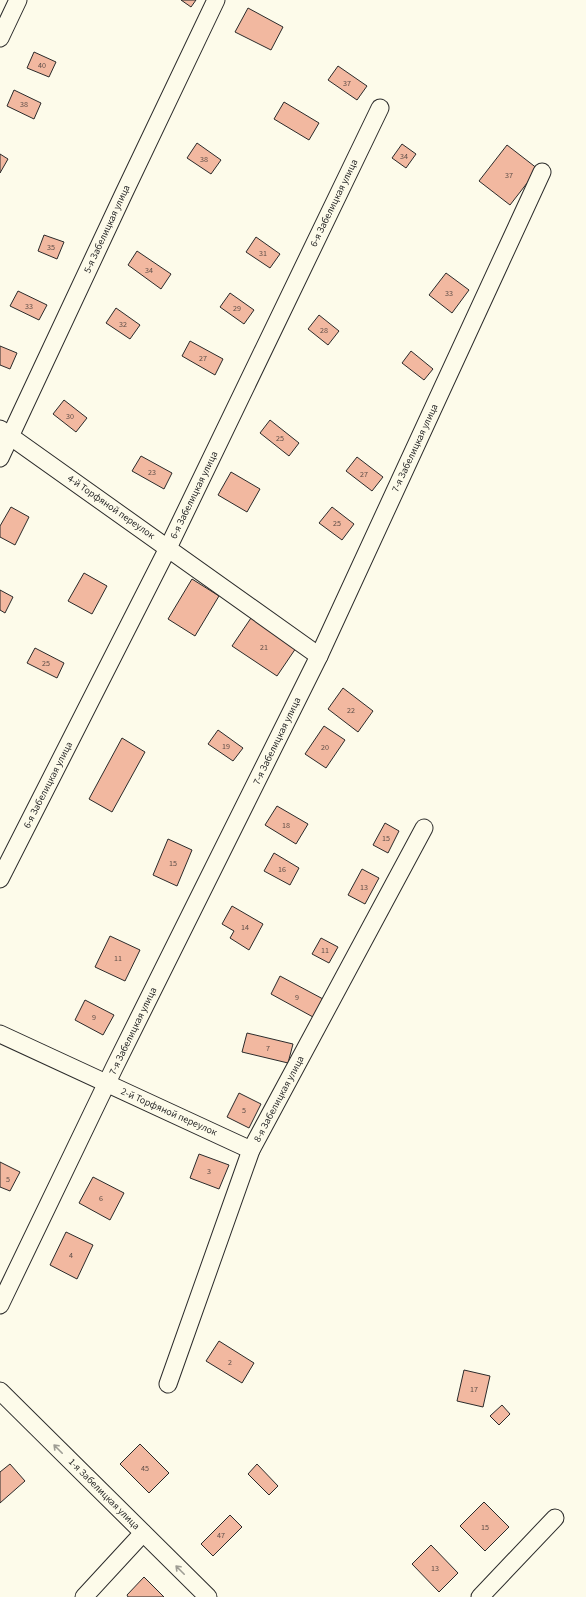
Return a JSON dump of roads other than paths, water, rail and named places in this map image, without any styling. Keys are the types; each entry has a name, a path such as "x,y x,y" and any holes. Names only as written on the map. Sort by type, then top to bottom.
{"street":[{"path":"0,38 18,0"},
{"name":"5-я Забелицкая улица","path":"0,458 5,433 124,193 216,0"},
{"name":"6-я Забелицкая улица","path":"0,879 168,548 380,108"},
{"name":"7-я Забелицкая улица","path":"0,1305 106,1084 319,656 542,172"},
{"name":"4-й Торфяной переулок","path":"5,433 319,656"},
{"name":"8-я Забелицкая улица","path":"168,1384 251,1150 424,828"},
{"name":"2-й Торфяной переулок","path":"0,1034 251,1150"},
{"name":"1-я Забелицкая улица","path":"0,1391 208,1597"},
{"path":"480,1597 555,1518"},
{"path":"84,1597 143,1533"}]}
